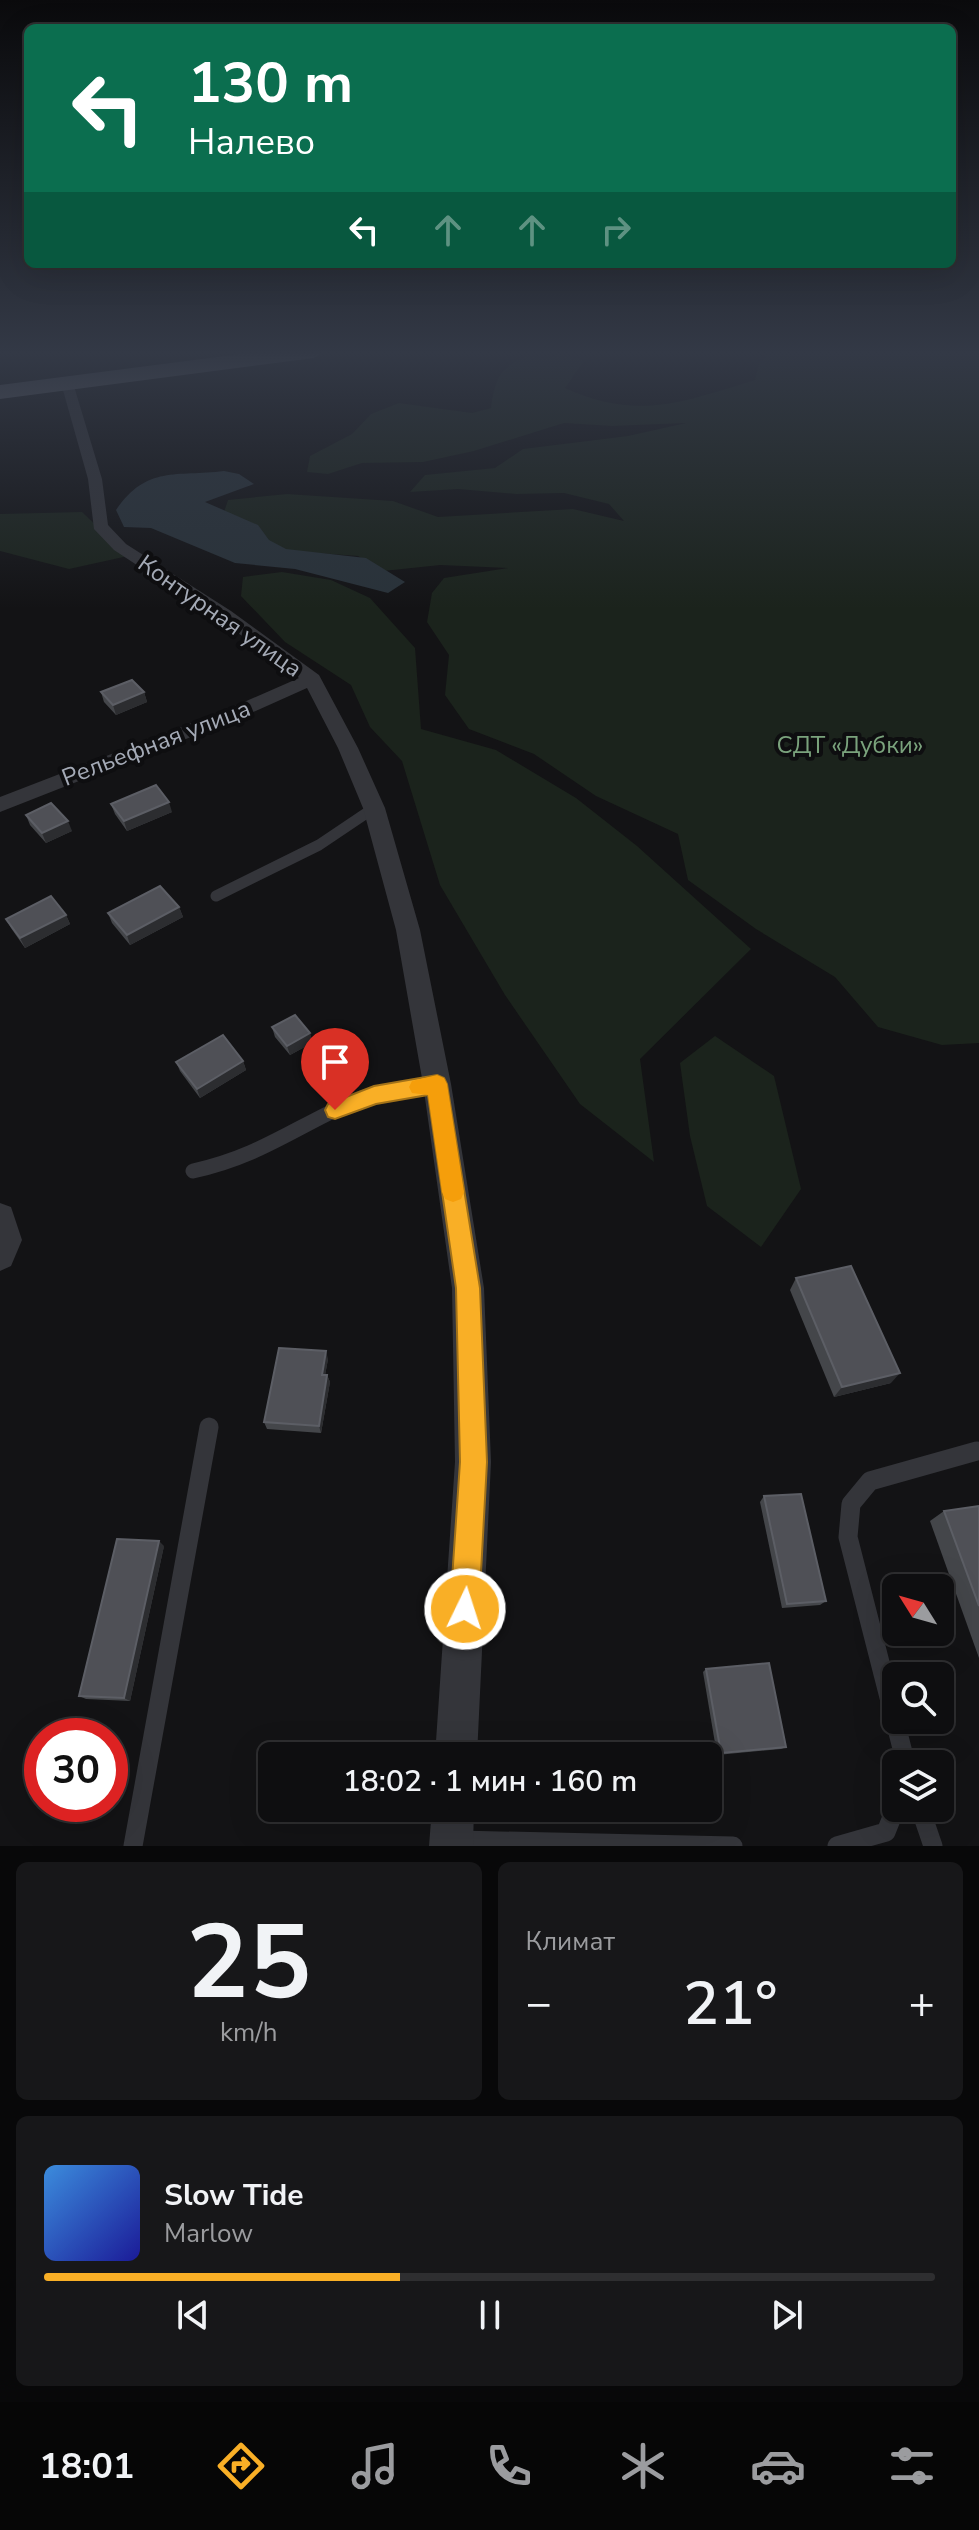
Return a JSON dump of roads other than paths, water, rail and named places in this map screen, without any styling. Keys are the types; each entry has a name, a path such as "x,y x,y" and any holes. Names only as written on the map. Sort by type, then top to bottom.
{"street":[{"name":"Контурная улица","path":"83,437 95,479 100,526 120,547 225,615 312,679 348,748 374,808 408,930 437,1084 468,1288 473,1462 457,1742"},
{"name":"Рельефная улица","path":"0,805 235,713 312,679"},
{"path":"0,1217 7,1240 0,1256"}],"lane":[{"path":"216,896 319,845 374,808"},
{"path":"193,1171 230,1163 259,1151 355,1100 437,1084"},
{"path":"133,1846 209,1427"},
{"path":"902,1750 848,1537 851,1504 870,1481 977,1451"},
{"path":"837,1846 886,1832 890,1822"},
{"path":"925,1822 933,1846"},
{"path":"451,1831 733,1846"}],"park label":[{"name":"СДТ «Дубки»","path":"850,745"}]}
